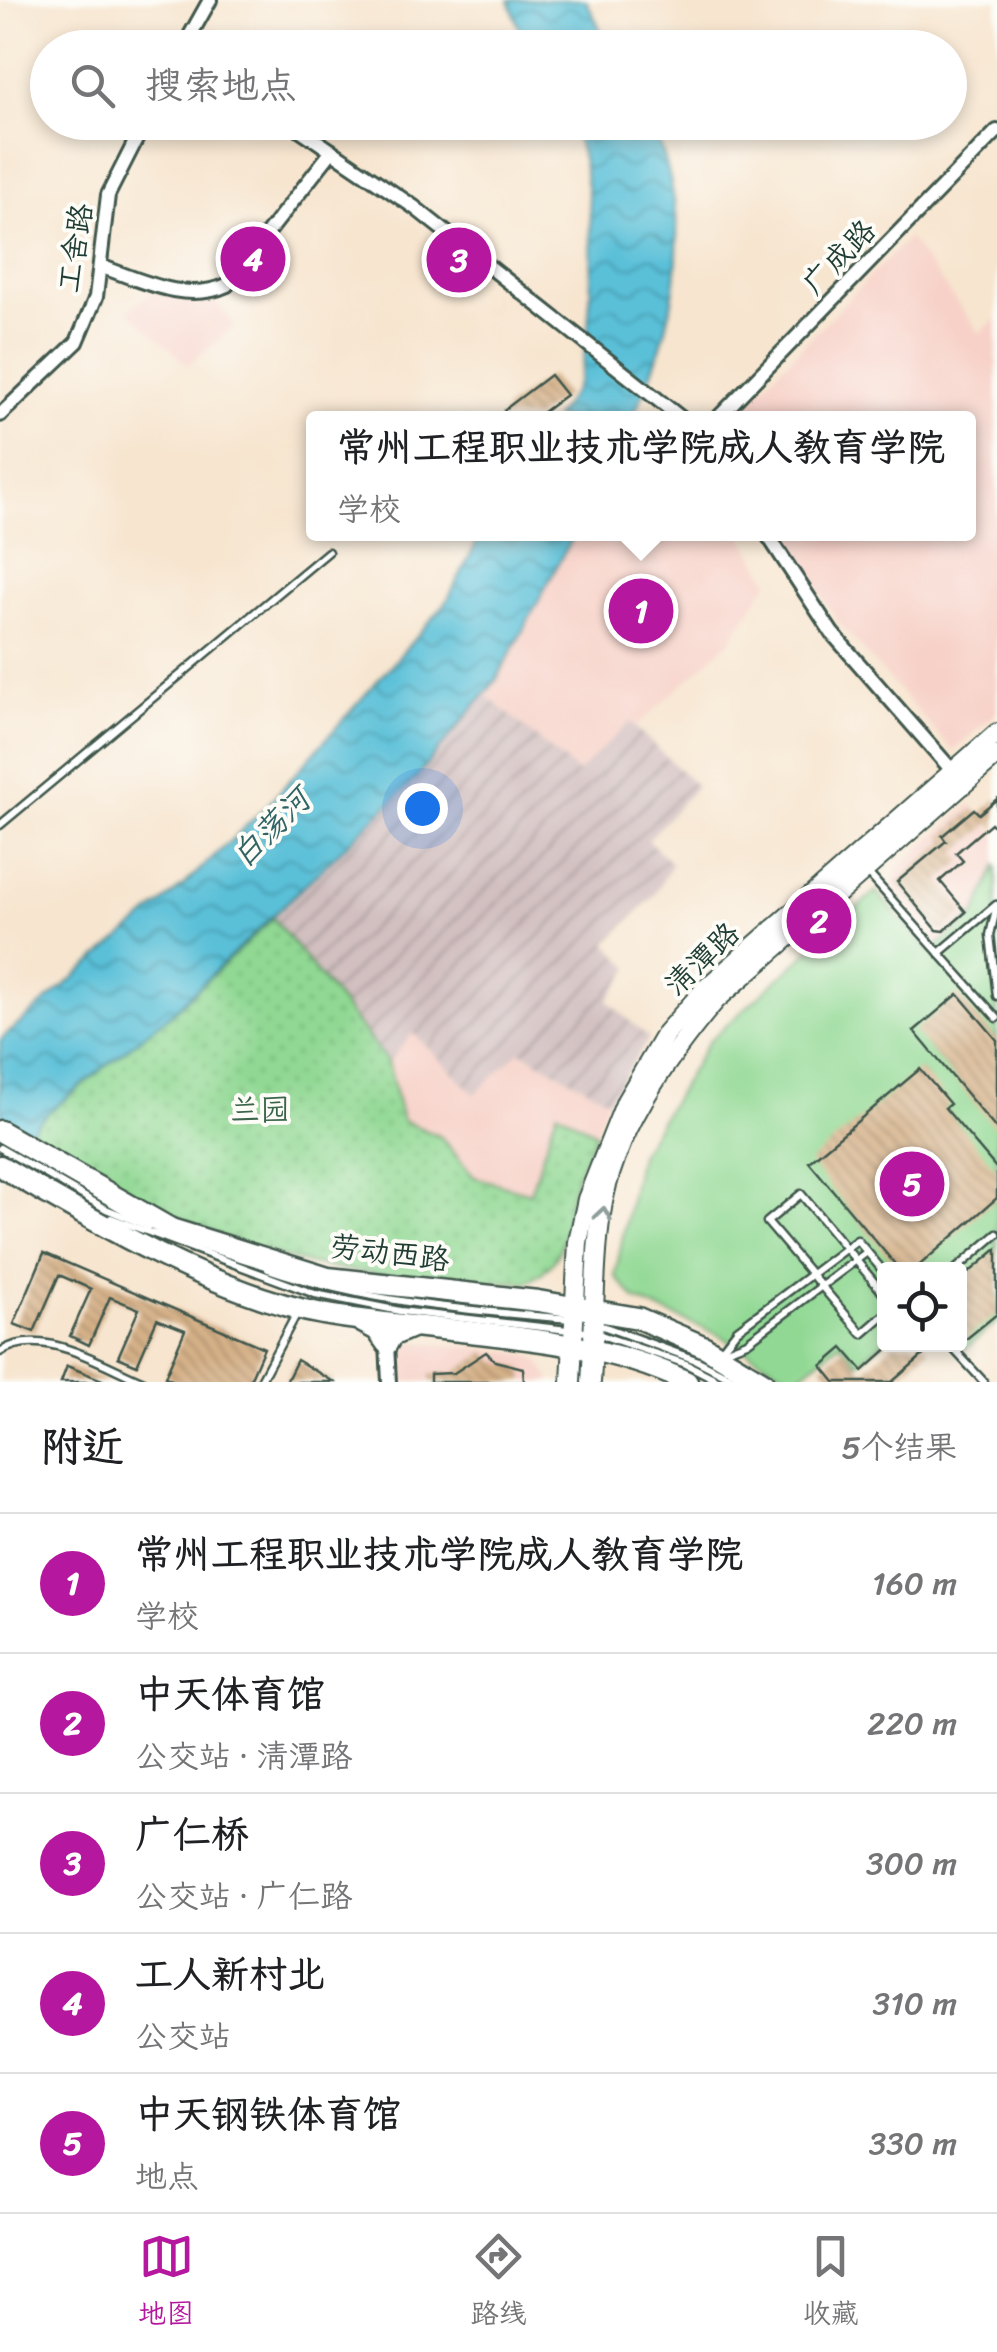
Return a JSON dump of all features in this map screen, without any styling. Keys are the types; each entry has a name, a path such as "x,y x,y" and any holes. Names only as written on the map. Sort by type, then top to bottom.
{"main road":[{"name":"清潭路","path":"586,1328 601,1212 624,1140 680,1043 716,1000 866,871 960,778 997,733"},
{"name":"清潭路","path":"586,1328 578,1242 587,1199 626,1101 666,1034 705,988 960,778 997,755"},
{"path":"0,1131 6,1155"},
{"name":"劳动西路","path":"6,1155 171,1228 328,1278 586,1328 688,1382"},
{"name":"劳动西路","path":"6,1155 156,1252 300,1308 356,1318 586,1328 638,1318 718,1354 763,1382"},
{"path":"356,1318 376,1330 387,1344 391,1336 418,1320"},
{"path":"571,1382 586,1328"},
{"path":"586,1328 590,1382"}],"street":[{"path":"193,30 210,0"},
{"name":"广成路","path":"725,411 997,131"},
{"name":"工舍路","path":"0,415 76,342 96,297 108,195 136,140"},
{"path":"316,140 414,208 672,411"},
{"path":"100,266 169,290 210,293 227,285 332,151"},
{"path":"771,541 832,632 960,778"},
{"path":"387,1344 389,1382"}],"lane":[{"path":"0,825 328,552"},
{"path":"866,871 997,1018"},
{"path":"939,954 997,904"},
{"path":"997,904 990,935 997,996"},
{"path":"6,1155 85,1208 314,1294 418,1320"},
{"path":"877,1286 800,1194 768,1222 862,1334 877,1321"},
{"path":"964,1262 997,1234"},
{"path":"718,1354 737,1330 857,1240 877,1264"},
{"path":"718,1354 747,1342 867,1252"},
{"path":"260,1382 300,1308"},
{"path":"586,1328 686,1364 721,1382"},
{"path":"586,1328 696,1360 739,1382"},
{"path":"0,1352 12,1344 48,1343 144,1382"},
{"path":"957,1352 984,1382"}],"shaded area":[{"path":"908,238 980,333 997,318 997,712 953,751 838,622 789,541 976,541 976,411 739,411"},
{"path":"154,291 213,299 235,326 188,365 128,311"},
{"path":"570,541 745,541 769,581 730,641 636,727 629,722 578,774 485,694"},
{"path":"485,694 578,773 630,722 696,786 648,840 672,864 654,895 607,943 630,968 608,1001 649,1038 608,1100 520,1051 475,1094 413,1033 388,1062 273,918 415,779"},
{"path":"971,804 997,834 997,865 975,915 939,944 893,892 895,871"},
{"path":"413,1033 519,1051 608,1100 596,1133 557,1111 530,1193 474,1177 442,1137 402,1120 388,1062"},
{"path":"400,1340 526,1354 539,1361 552,1382 392,1382 389,1350"}],"green space":[{"path":"997,865 997,1322 967,1347 967,1262 877,1262 877,1347 858,1363 840,1343 795,1379 715,1333 636,1300 615,1276 639,1155 709,1041 876,891 930,952 975,915"},
{"name":"兰园","path":"273,918 388,1062 402,1120 441,1137 474,1177 530,1193 557,1111 596,1133 574,1183 559,1252 542,1273 526,1283 426,1278 351,1271 286,1258 246,1246 171,1213 28,1129 173,1012"}],"water":[{"path":"509,0 586,0 601,30 520,30"},
{"path":"576,140 657,140 674,198 676,272 671,309 635,411 559,411 579,380 591,286 590,211"},
{"name":"白荡河","path":"477,541 570,541 497,679 415,779 173,1012 45,1115 0,1161 0,1040 184,885 267,806 446,603"}],"building":[{"path":"550,375 566,395 544,411 504,410"},
{"path":"997,799 997,830 991,823 956,853 963,861 940,881 966,912 944,931 937,930 897,882 946,841 942,836 974,809 979,814"},
{"path":"958,994 997,1040 997,1130 914,1031"},
{"path":"920,1069 950,1104 945,1108 997,1169 997,1198 923,1262 893,1262 809,1162"},
{"path":"997,1249 997,1314 967,1338 967,1274"},
{"path":"44,1253 264,1348 249,1382 176,1382 165,1377 185,1330 157,1319 137,1365 118,1357 139,1309 110,1297 89,1345 70,1336 91,1289 59,1275 34,1332 14,1324"},
{"path":"843,1348 863,1371 884,1352 927,1352 892,1382 835,1382 822,1366"},
{"path":"486,1352 495,1361 523,1368 524,1382 430,1382 430,1374 454,1373"},
{"path":"297,1360 334,1382 286,1382"},
{"path":"67,1366 105,1381 105,1382 61,1382"}],"place":[{"name":"工人新村北","path":"253,259"},
{"name":"广仁桥","path":"459,260"},
{"name":"常州工程职业技术学院成人教育学院","path":"641,611"},
{"name":"中天体育馆","path":"819,921"},
{"name":"中天钢铁体育馆","path":"912,1184"}]}
